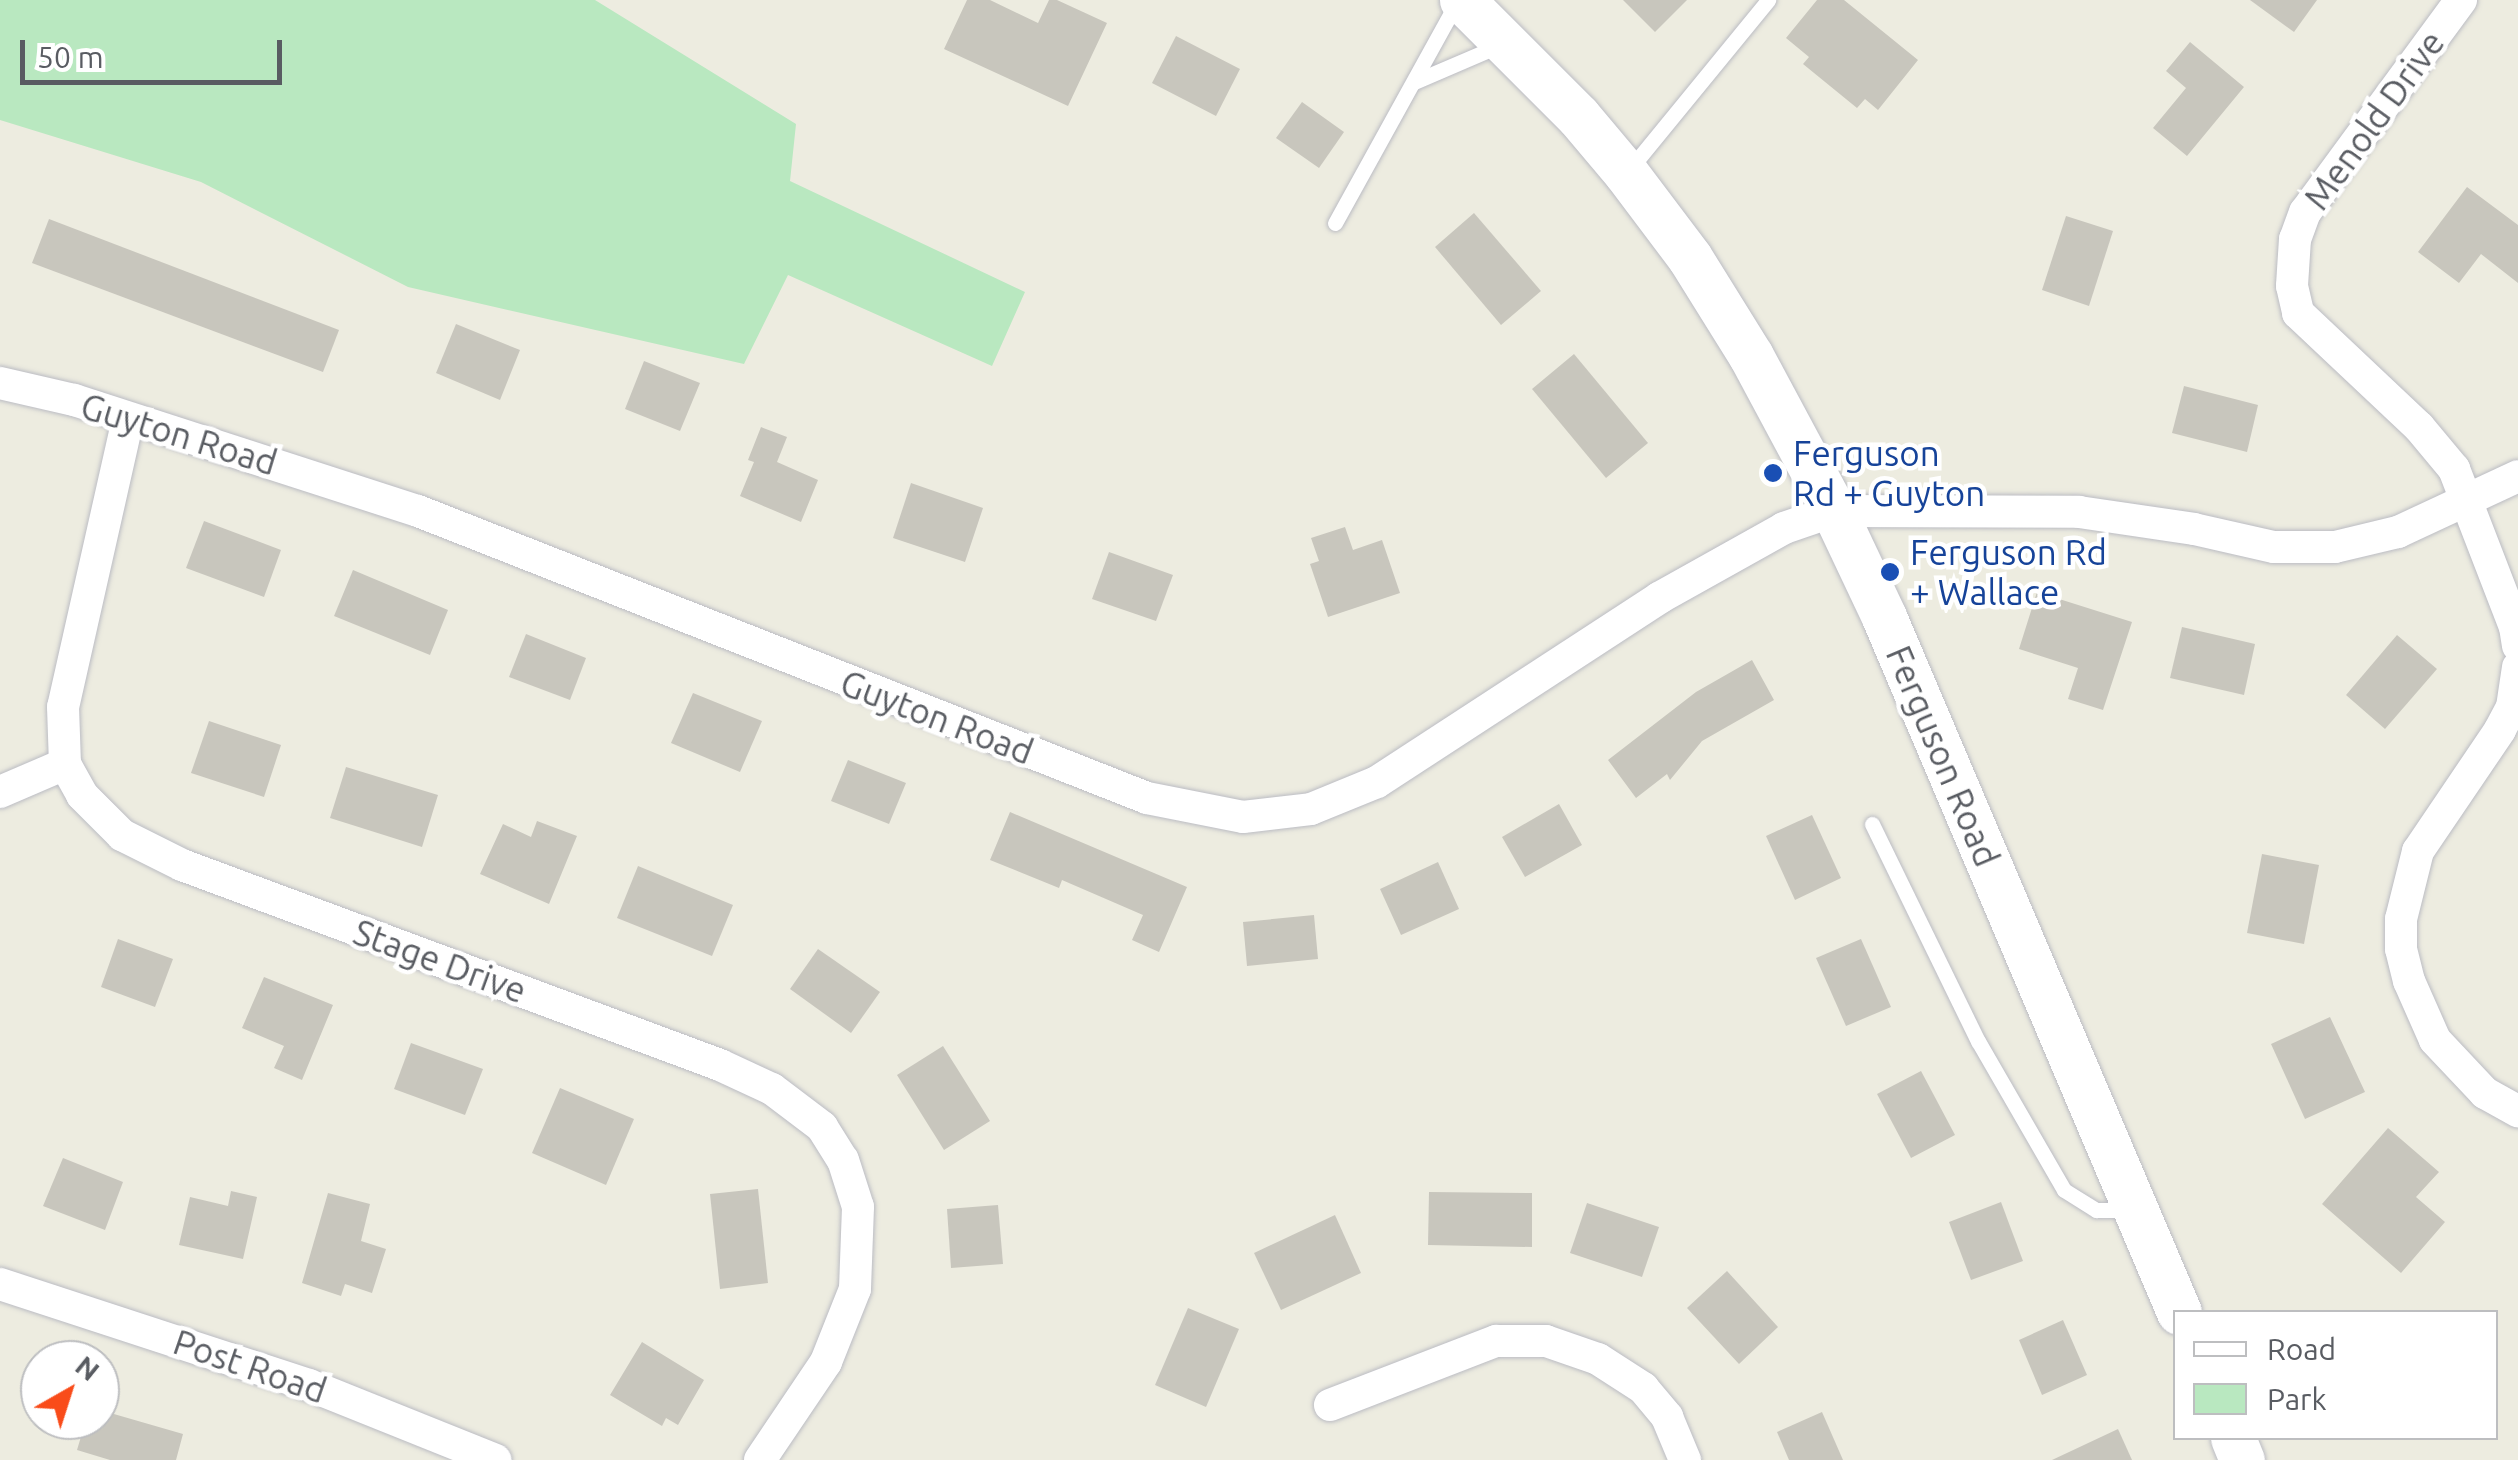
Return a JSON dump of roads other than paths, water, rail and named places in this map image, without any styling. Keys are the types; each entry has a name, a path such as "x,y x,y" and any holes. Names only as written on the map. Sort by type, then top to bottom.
{"street":[{"name":"Ferguson Road","path":"1460,0 1508,42 1626,173 1690,258 1751,356 1834,512 1884,618 2178,1310"},
{"name":"Menold Drive","path":"2461,0 2304,212 2294,239 2292,286 2298,313 2440,449 2454,468 2515,626 2518,646"},
{"name":"Guyton Road","path":"0,384 74,400 418,511 1148,798 1243,818 1310,809 1378,782 1659,598 1784,528 1834,512 2079,512 2194,528 2274,547 2334,547 2398,532 2518,476"},
{"path":"0,792 65,764 63,708 128,419"},
{"path":"2518,666 2512,707 2500,730 2418,851 2401,918 2408,981 2435,1040 2484,1092 2518,1111"},
{"name":"Stage Drive","path":"65,764 98,814 142,846 754,1078 822,1127 843,1160 858,1207 860,1260 855,1288 826,1362 760,1460"},
{"name":"Post Road","path":"0,1284 341,1397 496,1460"},
{"path":"1330,1405 1480,1346 1521,1338 1546,1341 1598,1359 1643,1388 1667,1417 1685,1460"}],"lane":[{"path":"1336,223 1460,0"},
{"path":"1626,173 1768,0"},
{"path":"1414,82 1508,42"},
{"path":"1872,824 1978,1040 2064,1190 2096,1210 2136,1210"}],"place":[{"name":"Ferguson Rd + Guyton","path":"1773,473"},
{"name":"Ferguson Rd + Wallace","path":"1890,572"}]}
